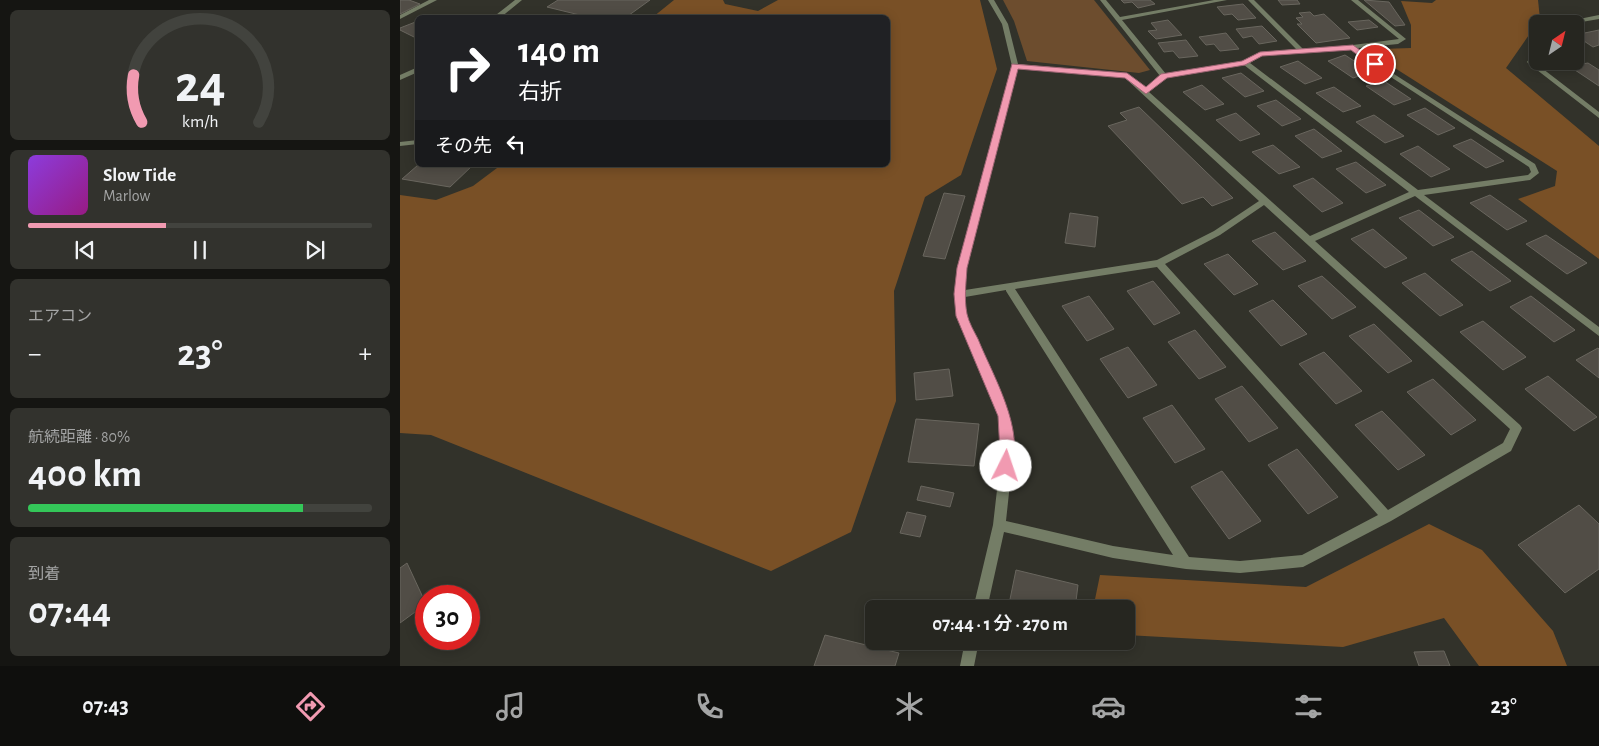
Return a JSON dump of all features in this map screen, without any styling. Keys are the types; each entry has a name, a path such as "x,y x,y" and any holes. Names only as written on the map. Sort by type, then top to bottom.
{"street":[{"path":"400,17 434,0"},
{"path":"499,15 519,0"},
{"path":"982,600 999,525 1008,446 1004,416 962,316 960,294 962,268 1015,66 1005,24 991,0"},
{"path":"1104,0 1164,76"},
{"path":"1118,19 1224,0"},
{"path":"1251,0 1301,50"},
{"path":"1146,91 1164,76 1245,63 1260,54 1353,47 1398,42 1403,39 1354,0"},
{"path":"1584,20 1599,17"},
{"path":"1310,240 1415,193 1530,177 1535,172 1532,166 1359,54 1353,47"},
{"path":"1245,63 1599,332"},
{"path":"999,525 1113,552 1186,563 1240,567 1302,561 1386,517 1507,447 1516,428 1146,91 1127,76 1015,66"},
{"path":"400,78 415,70"},
{"path":"1540,70 1599,116"},
{"path":"400,144 415,142"},
{"path":"960,294 1009,288 1159,263 1217,233 1266,200"},
{"path":"1159,263 1386,517"},
{"path":"1009,288 1186,563"},
{"path":"967,666 970,650"}],"shaded area":[{"path":"674,0 723,0 725,4 758,11 778,0 980,0 997,69 961,175 925,197 894,291 896,401 851,532 771,571 431,435 400,433 400,195 436,200 473,186 498,167 890,167 890,15 655,15"},
{"path":"1003,0 1094,0 1150,70 1139,73 1027,61 1014,21"},
{"path":"1436,0 1538,0 1540,15 1529,15 1529,35 1506,68 1599,146 1599,259 1518,199 1555,186 1557,171 1379,58 1381,49 1411,48 1411,25 1401,1 1432,3"},
{"path":"1429,524 1482,550 1553,631 1567,666 1479,666 1444,618 1343,647 1135,635 1135,600 1095,600 1100,575 1306,587"}],"building":[{"path":"400,0 409,0 420,4 400,14"},
{"path":"558,0 650,0 629,15 580,15 547,7"},
{"path":"1121,0 1150,0 1155,4 1138,8 1132,2 1124,3"},
{"path":"1278,0 1297,0 1300,4 1282,5"},
{"path":"1364,0 1389,2 1405,25 1395,26"},
{"path":"1243,4 1256,18 1238,20 1232,14 1224,15 1217,7"},
{"path":"1310,12 1314,16 1324,14 1350,38 1316,43 1297,24 1302,24 1296,18 1303,17 1299,13"},
{"path":"1168,20 1182,35 1156,39 1148,31 1157,30 1151,23"},
{"path":"1369,20 1378,27 1357,30 1348,22"},
{"path":"415,22 415,38 400,30 400,28"},
{"path":"1262,26 1277,41 1259,44 1252,36 1243,38 1236,29"},
{"path":"1599,30 1599,45 1593,47 1584,41 1584,33"},
{"path":"1226,33 1239,49 1220,51 1214,44 1206,45 1199,37"},
{"path":"1186,40 1198,56 1179,58 1173,51 1164,52 1158,43"},
{"path":"1345,55 1371,72 1353,78 1328,61"},
{"path":"1298,61 1322,78 1305,84 1280,67"},
{"path":"1588,63 1599,70 1599,86 1575,70 1584,70 1584,64"},
{"path":"1241,73 1264,91 1245,97 1222,78"},
{"path":"1384,81 1411,99 1394,105 1366,86"},
{"path":"1202,85 1224,104 1205,110 1183,92"},
{"path":"1334,87 1361,106 1343,112 1316,93"},
{"path":"1276,100 1301,119 1282,126 1257,106"},
{"path":"1139,107 1233,198 1212,206 1203,197 1182,204 1108,126 1127,120 1120,113"},
{"path":"1425,108 1455,128 1438,135 1407,115"},
{"path":"1236,113 1260,134 1240,141 1216,120"},
{"path":"1374,115 1404,136 1385,143 1356,122"},
{"path":"1314,129 1342,151 1322,158 1295,136"},
{"path":"1471,139 1504,161 1486,168 1453,146"},
{"path":"1273,145 1300,167 1279,174 1252,152"},
{"path":"1418,146 1450,169 1431,177 1400,154"},
{"path":"1356,162 1386,185 1366,193 1336,169"},
{"path":"416,167 471,167 450,187 402,179"},
{"path":"1313,178 1343,203 1322,212 1293,186"},
{"path":"944,193 965,196 945,259 923,256"},
{"path":"1490,195 1527,221 1507,230 1470,203"},
{"path":"1419,210 1454,237 1433,246 1399,218"},
{"path":"1070,213 1098,217 1095,247 1065,243"},
{"path":"1373,229 1407,258 1385,268 1351,239"},
{"path":"1275,232 1306,261 1283,270 1252,241"},
{"path":"1546,235 1587,263 1567,274 1526,244"},
{"path":"1472,251 1511,281 1490,291 1451,260"},
{"path":"1228,254 1258,284 1234,295 1204,264"},
{"path":"1425,273 1463,305 1440,316 1402,283"},
{"path":"1322,276 1356,307 1332,319 1298,286"},
{"path":"1153,281 1180,313 1154,325 1127,291"},
{"path":"1089,296 1114,329 1087,341 1062,306"},
{"path":"1531,296 1575,330 1554,342 1510,307"},
{"path":"1273,300 1307,334 1281,346 1249,311"},
{"path":"1483,321 1526,357 1503,370 1460,332"},
{"path":"1374,324 1412,361 1388,373 1349,336"},
{"path":"1195,330 1226,367 1199,379 1168,342"},
{"path":"1128,347 1157,385 1128,398 1100,359"},
{"path":"1599,349 1599,378 1576,360"},
{"path":"1324,352 1362,391 1336,404 1299,364"},
{"path":"949,369 953,396 916,400 914,373"},
{"path":"1548,376 1597,417 1574,431 1525,389"},
{"path":"1433,379 1476,420 1451,435 1407,392"},
{"path":"1242,386 1278,428 1249,442 1215,399"},
{"path":"1172,405 1205,449 1175,463 1143,418"},
{"path":"1382,411 1425,455 1398,470 1355,425"},
{"path":"916,419 979,424 974,466 908,462"},
{"path":"1297,449 1338,497 1308,514 1268,465"},
{"path":"1222,471 1261,521 1229,539 1191,487"},
{"path":"921,486 954,493 950,507 917,500"},
{"path":"1579,505 1599,524 1599,569 1565,593 1518,545"},
{"path":"907,512 926,516 920,537 900,533"},
{"path":"407,563 417,585 415,585 415,612 400,623 400,568"},
{"path":"1016,570 1078,585 1076,600 1010,600"},
{"path":"825,635 865,645 865,650 887,650 899,653 895,666 814,666"},
{"path":"1444,651 1450,666 1419,666 1414,652"}],"route":[{"path":"1006,466 1008,446 1004,416 962,316 960,294 962,268 1015,66 1127,76 1146,91 1164,76 1178,72 1245,63 1260,54 1353,47 1359,54 1375,64"}]}
